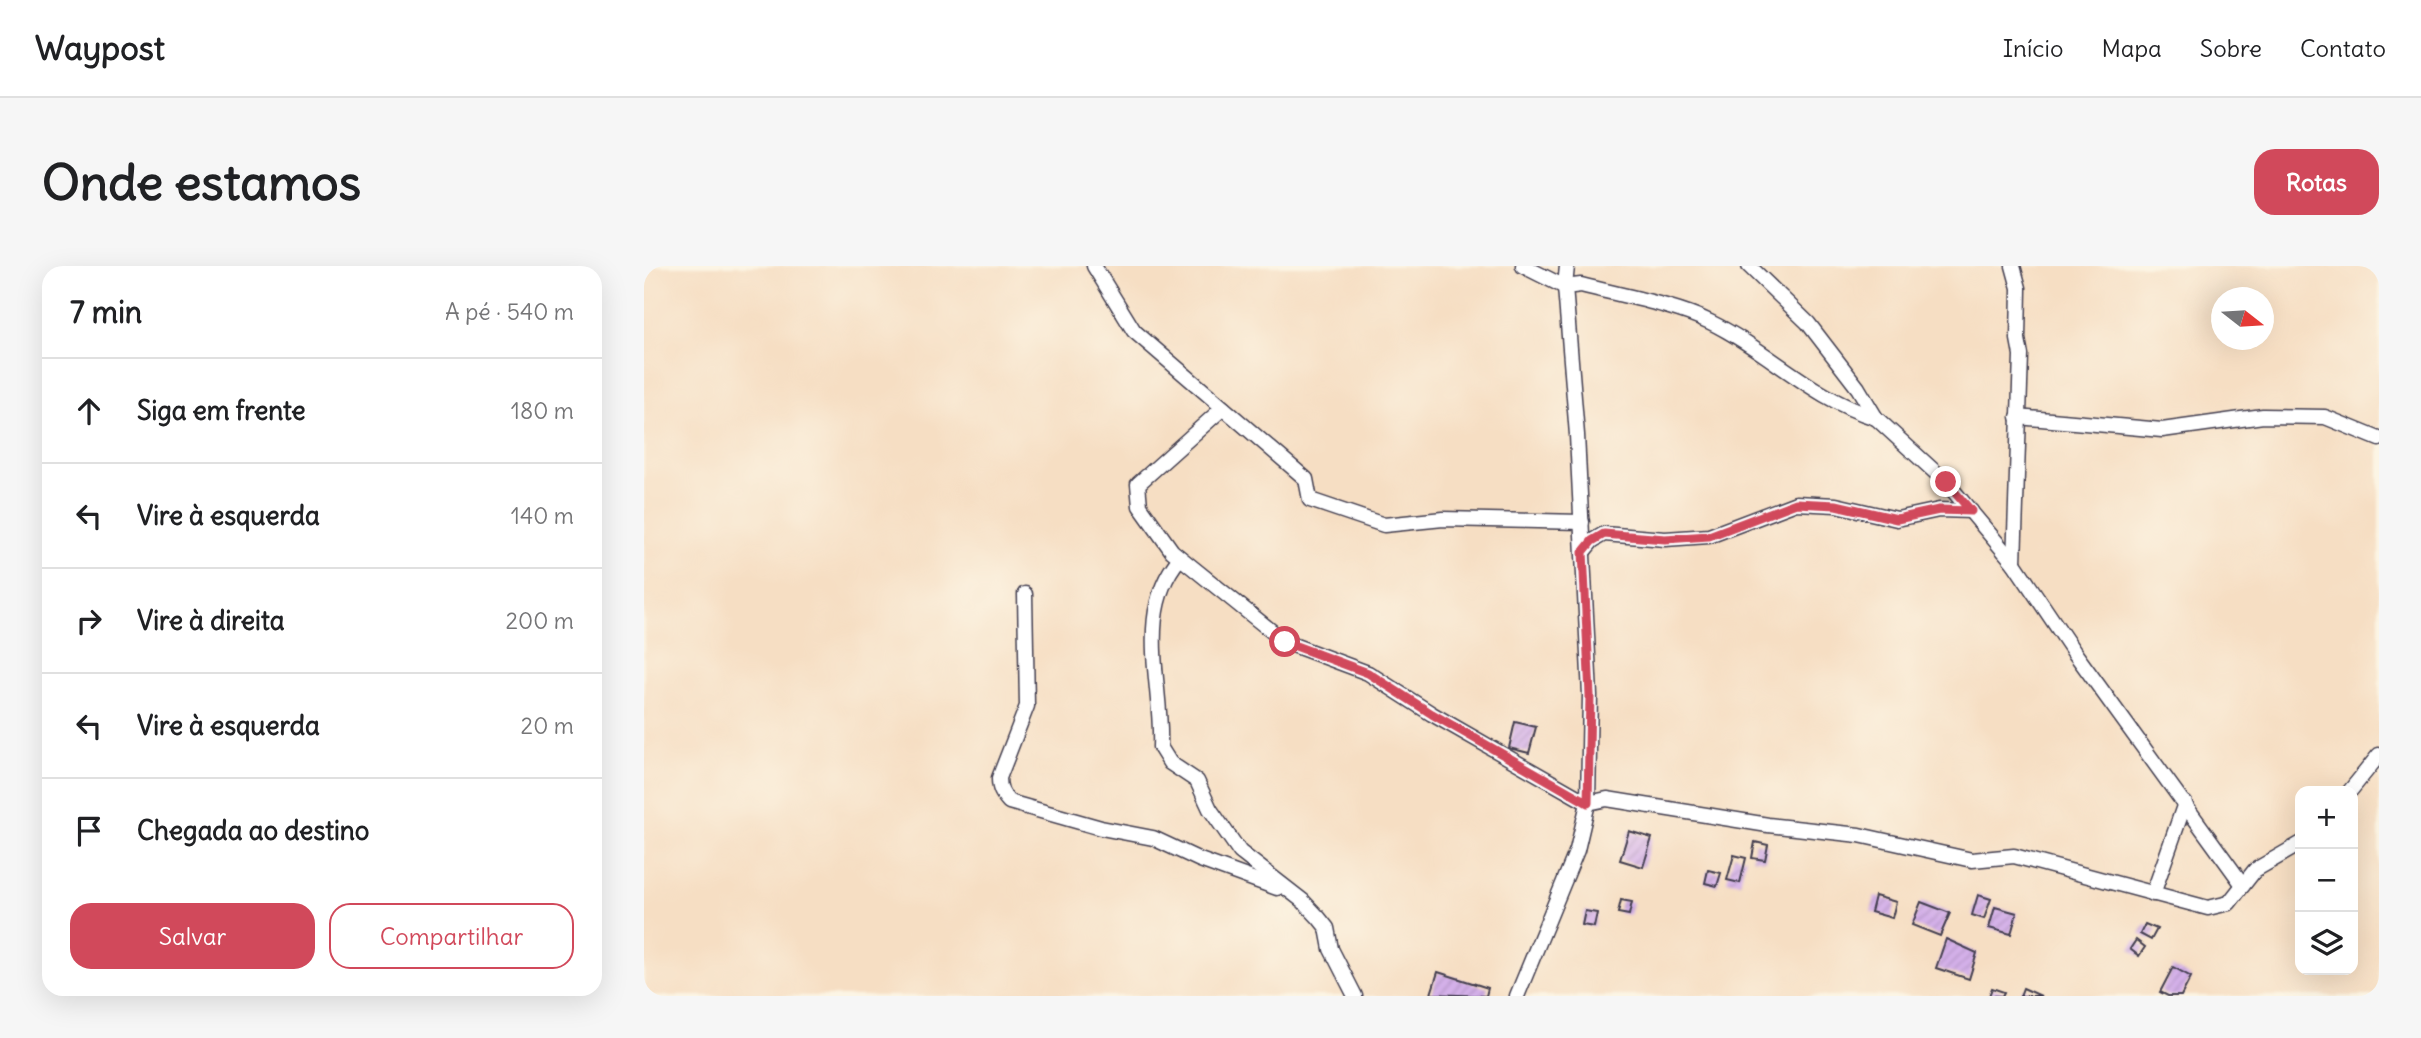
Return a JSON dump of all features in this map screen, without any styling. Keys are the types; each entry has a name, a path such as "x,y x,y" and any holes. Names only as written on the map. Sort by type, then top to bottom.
{"street":[{"path":"1094,266 1134,331 1306,479 1310,500 1384,525 1443,519 1582,522"},
{"path":"1523,266 1565,287 1581,285 1704,319 1826,398 1876,418"},
{"path":"1517,996 1577,850 1588,803 1590,695 1582,522 1565,287 1567,266"},
{"path":"1749,266 1808,323 1858,388 1876,418 1920,457 1971,511 2014,563 2074,652 2243,885"},
{"path":"2012,266 2019,288 2018,339 2021,355 2014,563"},
{"path":"1223,408 1138,484 1140,506 1180,558 1285,642 1368,673 1432,714 1588,803 1607,799 1768,825 1859,835 1983,862 2005,855 2014,856 2208,908 2220,908 2229,903 2255,870 2295,847"},
{"path":"2018,417 2162,430 2263,415 2325,417 2379,439"},
{"path":"1583,552 1592,541 1604,534 1665,539 1709,536 1796,503 1836,505 1897,519 1939,510 1971,511"},
{"path":"1180,558 1166,579 1153,621 1160,747 1170,763 1197,781 1210,809 1240,852 1297,895 1327,928 1331,948 1355,996"},
{"path":"1025,594 1027,706 999,778 1003,795 1009,802 1101,828 1153,838 1200,860 1297,895"},
{"path":"2354,786 2379,755"},
{"path":"2153,894 2185,803"}],"building":[{"path":"1515,722 1536,727 1529,753 1509,748"},
{"path":"1629,831 1652,838 1643,867 1620,860"},
{"path":"1755,842 1768,845 1765,860 1752,858"},
{"path":"1734,855 1746,858 1740,883 1727,880"},
{"path":"1708,870 1721,873 1717,886 1705,883"},
{"path":"1978,895 1991,899 1984,919 1972,915"},
{"path":"1875,896 1896,902 1892,918 1871,912"},
{"path":"1621,900 1632,902 1629,915 1618,913"},
{"path":"1921,902 1950,913 1940,936 1912,925"},
{"path":"1995,907 2017,913 2011,934 1989,928"},
{"path":"1585,911 1597,913 1594,927 1582,925"},
{"path":"2145,924 2157,929 2151,940 2140,934"},
{"path":"1946,939 1977,953 1969,979 1936,968"},
{"path":"2136,940 2145,947 2139,956 2130,949"},
{"path":"2173,967 2191,977 2181,996 2168,996 2160,992"},
{"path":"1438,972 1488,988 1486,996 1431,994"},
{"path":"1992,988 2004,992 2002,996 1989,996"},
{"path":"2023,988 2041,996 2020,996"}],"route":[{"path":"1285,642 1368,673 1432,714 1588,803 1590,695 1583,552 1592,541 1604,534 1614,533 1665,539 1709,536 1796,503 1836,505 1897,519 1939,510 1971,511 1946,482"}]}
